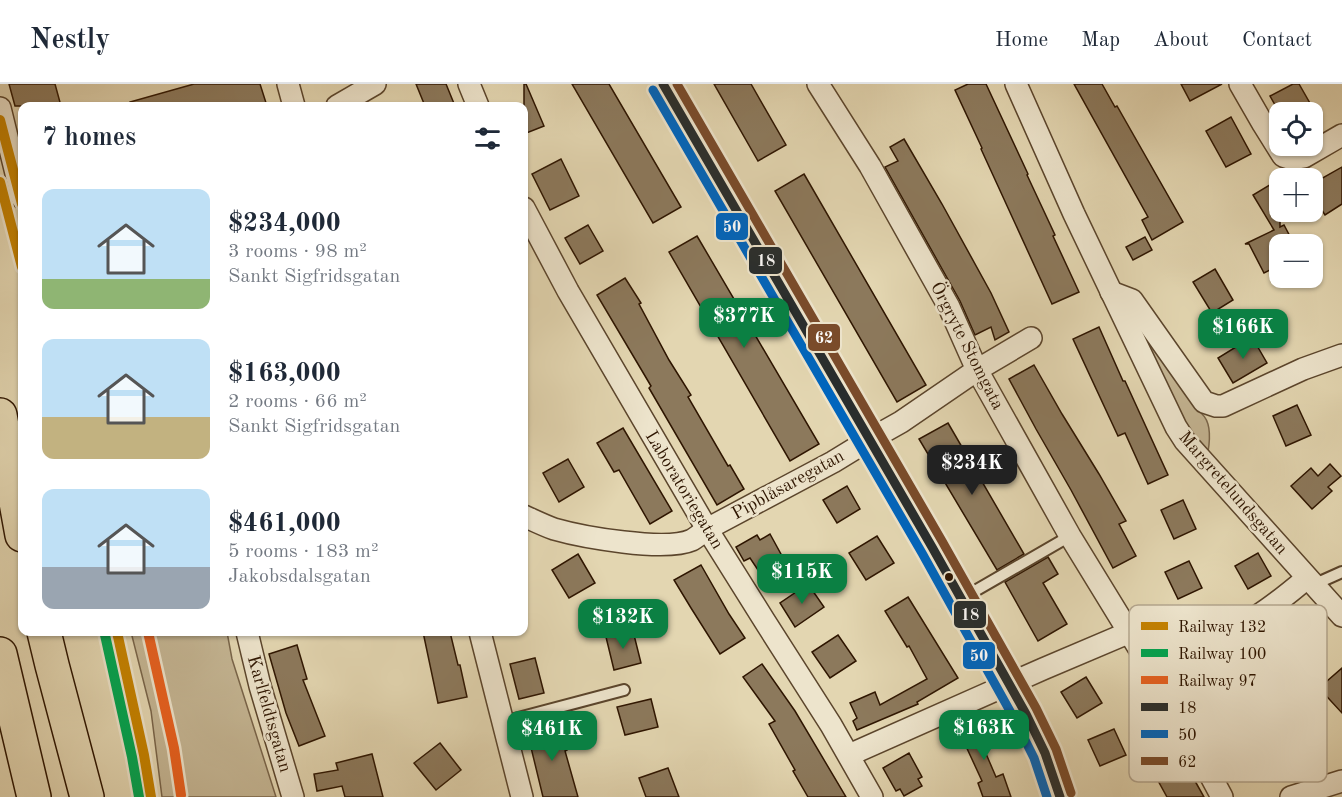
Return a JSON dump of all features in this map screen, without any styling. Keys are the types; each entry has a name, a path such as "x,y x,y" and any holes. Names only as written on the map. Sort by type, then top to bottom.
{"highway":[{"path":"0,415 18,514"},
{"path":"45,636 87,797"},
{"path":"0,654 34,797"}],"street":[{"path":"288,84 293,102"},
{"path":"344,102 375,84"},
{"path":"469,84 476,102"},
{"path":"663,84 1026,714 1045,753 1060,797"},
{"name":"Örgryte Stomgata","path":"818,84 870,166 949,307 977,370 1070,536 1129,632"},
{"name":"Margretelundsgatan","path":"1016,84 1074,214 1171,417 1185,441 1342,616"},
{"path":"1240,84 1283,156 1292,159 1304,157 1342,135"},
{"path":"0,108 18,182"},
{"name":"Laboratoriegatan","path":"528,216 554,268 707,529 831,725 872,797"},
{"path":"1111,292 1132,300 1204,402 1216,406 1223,406 1303,369 1342,355"},
{"name":"Pipblåsaregatan","path":"528,518 553,528 592,537 636,543 668,544 691,541 707,529 833,462 901,422 977,370 1030,338"},
{"path":"1274,605 1310,581"},
{"path":"849,755 1129,632"},
{"name":"Karlfeldtsgatan","path":"247,636 293,797"},
{"path":"481,636 522,797"},
{"path":"1291,797 1342,781"},
{"name":"Örgryte Stomgata","path":"1214,782 1222,797"}],"lane":[{"path":"961,599 1070,536"},
{"path":"1310,581 1342,572"},
{"path":"503,722 624,690"}],"shaded area":[{"path":"1128,307 1205,417 1209,432 1208,452 1188,429"},
{"path":"132,636 228,636 232,659 276,797 162,797 151,711"}],"building":[{"path":"9,84 55,84 60,102 18,102 18,106 15,106"},
{"path":"194,84 260,84 266,102 130,102"},
{"path":"416,84 446,84 453,102 423,102"},
{"path":"524,84 526,84 544,126 528,132 528,102 524,102"},
{"path":"572,84 609,84 681,207 653,223"},
{"path":"714,84 751,84 786,145 758,161"},
{"path":"968,84 986,84 1079,292 1052,304 955,90"},
{"path":"1074,84 1102,84 1183,222 1152,240 1142,220 1148,217"},
{"path":"1181,84 1222,84 1190,101"},
{"path":"1293,84 1299,84 1309,102 1273,102 1270,96"},
{"path":"1231,117 1251,154 1226,167 1206,131"},
{"path":"904,139 991,293 1009,332 995,340 991,327 975,335 960,301 885,167 898,161 890,147"},
{"path":"561,159 579,196 550,210 532,174"},
{"path":"1342,167 1342,204 1325,215 1323,212 1323,178"},
{"path":"804,174 926,385 897,402 775,191"},
{"path":"1269,186 1269,222 1253,195"},
{"path":"1269,222 1280,222 1280,227 1284,225 1289,234 1269,234 1269,270 1264,273 1249,244 1245,244 1274,230"},
{"path":"588,225 603,251 580,264 565,238"},
{"path":"697,236 819,444 790,461 669,252"},
{"path":"1145,237 1152,250 1133,260 1126,247"},
{"path":"1215,269 1233,300 1212,313 1193,282"},
{"path":"625,278 641,303 639,304 669,360 691,395 688,397 744,489 717,505 597,295"},
{"path":"1099,327 1168,475 1148,484 1125,433 1118,436 1073,339"},
{"path":"1252,337 1267,363 1233,383 1218,358"},
{"path":"1034,365 1126,521 1119,524 1136,556 1113,568 1009,379"},
{"path":"1297,405 1311,435 1286,446 1273,416"},
{"path":"948,423 1024,554 997,570 919,439"},
{"path":"623,428 672,511 650,524 619,470 614,472 597,443"},
{"path":"568,459 584,487 559,502 543,473"},
{"path":"1330,464 1341,476 1328,487 1332,491 1312,509 1291,486 1311,468 1318,476"},
{"path":"847,486 860,509 837,523 823,500"},
{"path":"1183,500 1196,529 1174,539 1161,510"},
{"path":"770,534 782,556 758,570 750,558 744,561 736,547 757,535 760,540"},
{"path":"877,536 894,563 866,580 849,553"},
{"path":"1258,553 1271,576 1248,589 1235,566"},
{"path":"578,554 595,583 569,598 552,570"},
{"path":"1048,557 1058,574 1043,583 1067,624 1038,641 1005,582"},
{"path":"1189,561 1202,588 1178,599 1165,572"},
{"path":"701,565 745,638 720,654 674,580"},
{"path":"808,584 824,607 795,627 780,603"},
{"path":"908,597 958,678 917,702 918,704 857,730 853,721 857,718 850,703 875,692 880,705 927,679 909,646 907,647 885,611"},
{"path":"633,631 641,663 614,670 606,637"},
{"path":"838,635 856,661 830,678 812,652"},
{"path":"424,636 451,636 467,697 438,703"},
{"path":"297,645 307,679 303,680 325,736 299,746 286,713 269,654"},
{"path":"535,658 544,693 519,699 510,664"},
{"path":"762,664 795,711 846,797 808,797 769,724 775,721 743,677"},
{"path":"1342,668 1342,713 1327,697 1327,681"},
{"path":"1086,677 1102,703 1077,718 1061,692"},
{"path":"651,699 658,727 625,735 617,707"},
{"path":"982,720 993,745 984,749 996,777 1003,774 1011,797 983,797 978,783 982,781 959,731"},
{"path":"560,722 567,750 565,751 578,797 543,797 527,731"},
{"path":"1114,729 1126,755 1100,766 1088,740"},
{"path":"440,743 461,770 436,790 414,763"},
{"path":"909,753 922,777 918,779 922,786 904,796 900,789 896,791 883,768"},
{"path":"372,754 383,797 345,797 342,786 317,791 314,774 338,770 336,763"},
{"path":"668,768 679,797 646,797 639,778"},
{"path":"1159,782 1195,782 1204,797 1167,797"}],"rail line":[{"name":"132","path":"0,120 18,189"},
{"name":"132","path":"0,182 18,252"},
{"name":"100","path":"105,636 139,797"},
{"name":"132","path":"118,636 151,797"},
{"name":"97","path":"149,636 174,748 181,795"}],"transit line":[{"name":"18","path":"663,84 932,547 1026,714 1045,753 1060,797"},
{"name":"62","path":"677,84 942,541 1036,708 1056,749 1071,793"},
{"name":"50","path":"653,90 922,553 1015,720 1034,758 1047,797"}]}
